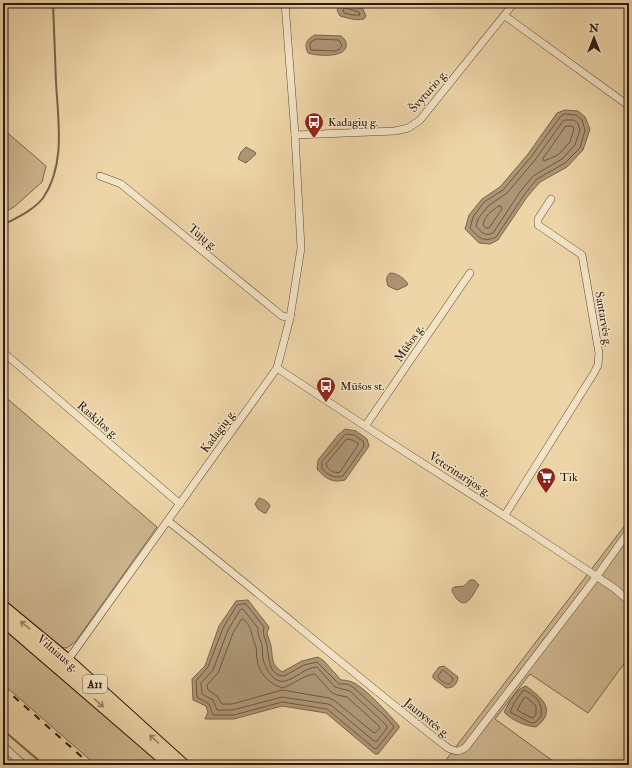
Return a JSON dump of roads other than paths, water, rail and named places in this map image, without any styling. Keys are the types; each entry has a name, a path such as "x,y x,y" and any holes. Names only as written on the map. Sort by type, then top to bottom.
{"highway":[{"name":"Vilniaus g.","path":"3,607 171,765"},
{"name":"Vilniaus g.","path":"3,620 64,664 183,765"}],"street":[{"name":"Kadagių g.","path":"64,664 76,650 277,368 290,318 300,248 295,135 285,3"},
{"name":"Švyturio g.","path":"295,135 395,131 408,128 420,120 514,3"},
{"path":"505,16 629,106"},
{"name":"Tujų g.","path":"100,176 121,184 282,316 290,318"},
{"name":"Santarvės g.","path":"504,515 594,373 599,359 582,255 538,225 538,219 551,199"},
{"name":"Mūšos g.","path":"366,425 470,273"},
{"name":"Raskilos g.","path":"3,352 180,504"},
{"name":"Veterinarijos g.","path":"277,368 504,515 596,576 629,601"},
{"name":"Jaunystės g.","path":"168,521 280,611 356,675 437,740 454,751 462,750 466,747 629,531"},
{"path":"3,746 24,765"}],"water":[{"path":"345,4 363,9 366,16 364,19 361,20 340,16 337,10"},
{"path":"315,35 341,36 344,38 346,47 344,51 335,55 317,55 308,53 306,47 307,42"},
{"path":"565,110 578,111 585,117 590,129 583,150 567,167 540,182 527,197 498,240 490,244 479,243 465,229 469,215 482,199 500,187 528,154 557,113"},
{"path":"246,147 256,154 246,163 238,159 241,152"},
{"path":"390,273 400,276 408,284 397,290 388,286 387,279"},
{"path":"345,429 356,431 367,439 369,446 345,480 336,481 326,478 317,469 318,460 338,435"},
{"path":"259,498 266,501 270,506 266,513 258,509 255,504"},
{"path":"470,580 474,580 479,585 469,600 463,603 460,602 456,598 452,589 454,587 464,586"},
{"path":"248,600 269,627 267,633 273,661 278,669 282,672 302,661 318,657 324,661 341,680 354,683 362,688 399,726 378,754 375,754 326,713 282,706 234,719 205,719 208,712 206,706 193,700 192,679 205,666 219,626 236,601"},
{"path":"444,666 458,677 454,686 446,688 433,678 433,675 439,667"},
{"path":"526,686 542,699 545,704 546,715 543,721 536,727 518,722 510,718 504,712 516,693"}],"waterway":[{"path":"3,225 35,206 43,198 55,171 58,157 59,127 53,3"},
{"path":"485,7 488,3"},
{"path":"3,730 44,765"}],"railway":[{"path":"3,687 91,765"}],"place":[{"name":"Kadagių g.","path":"314,139"},
{"name":"Mūšos st.","path":"326,403"},
{"name":"Tik","path":"546,494"}]}
